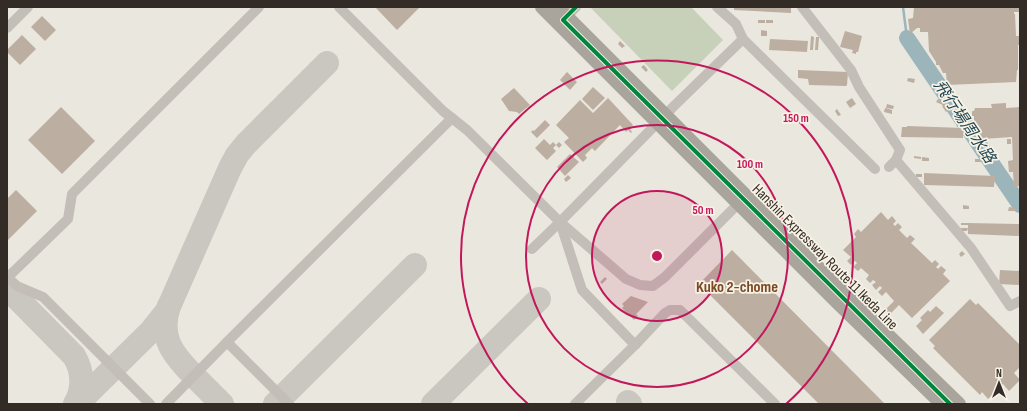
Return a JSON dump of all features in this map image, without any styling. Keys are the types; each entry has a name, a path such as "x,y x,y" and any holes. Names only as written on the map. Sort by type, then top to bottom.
{"highway":[{"name":"Hanshin Expressway Route 11 Ikeda Line","path":"542,7 832,298 942,404"},
{"name":"Hanshin Expressway Route 11 Ikeda Line","path":"560,14 959,404"}],"street":[{"path":"7,28 28,7"},
{"path":"150,404 43,297 17,286 7,278 68,219 72,194 259,7"},
{"path":"339,7 442,111 467,130 560,222 626,279 640,286 653,286 665,277 743,199"},
{"path":"550,7 560,14 661,119 950,404"},
{"path":"560,14 576,7"},
{"path":"718,7 736,24 743,39 875,169"},
{"path":"802,7 851,70 859,86 900,150 892,164 971,248 1010,306 1020,301"},
{"path":"532,249 743,39"},
{"path":"166,404 452,118"},
{"path":"560,222 582,290 635,345"},
{"path":"575,404 665,313 670,310 680,310 775,404"},
{"path":"227,342 289,404"}],"green space":[{"path":"691,7 723,40 672,91 591,8"}],"building":[{"path":"375,7 420,7 397,30"},
{"path":"734,7 791,7 791,13 734,10"},
{"path":"914,7 1019,7 1020,12 1014,12 1016,36 1020,36 1020,45 1018,45 1018,70 1016,82 947,85 946,73 943,73 939,65 936,65 936,62 929,51 928,32 920,32 920,28 917,28 910,34 908,19 913,18"},
{"path":"42,16 56,30 45,41 31,27"},
{"path":"758,20 765,20 765,23 758,23"},
{"path":"766,20 773,20 773,23 766,23"},
{"path":"761,30 767,31 767,36 761,36"},
{"path":"845,31 862,36 858,52 856,52 856,54 852,53 853,50 840,47"},
{"path":"22,35 36,49 20,65 7,52 7,50"},
{"path":"811,36 814,37 813,50 810,50"},
{"path":"816,37 819,37 818,50 815,50"},
{"path":"770,39 808,41 807,52 769,50"},
{"path":"620,41 625,46 622,48 618,44"},
{"path":"644,65 648,70 646,72 641,67"},
{"path":"798,70 848,72 847,85 809,85 808,79 798,78"},
{"path":"567,72 577,82 570,90 560,80"},
{"path":"908,78 915,79 914,83 907,81"},
{"path":"593,87 605,98 593,110 582,99"},
{"path":"514,88 530,105 519,114 517,112 509,111 501,99"},
{"path":"608,98 633,125 629,128 632,132 631,133 628,130 626,132 620,125 595,151 592,148 585,155 587,158 583,162 564,142 569,138 556,125 580,100 593,113"},
{"path":"852,98 856,104 850,108 846,102"},
{"path":"938,99 944,102 943,105 936,102"},
{"path":"1006,103 1006,108 1020,107 1020,186 1014,187 1013,172 1009,172 1008,161 1013,160 1012,137 982,139 982,135 979,136 979,129 974,124 974,116 972,116 972,111 974,111 975,108 992,108 991,104"},
{"path":"887,104 894,106 893,109 886,108"},
{"path":"945,104 948,110 946,112 942,106"},
{"path":"61,107 95,141 62,174 28,140"},
{"path":"885,108 892,110 892,114 884,112"},
{"path":"837,109 841,115 838,116 835,111"},
{"path":"545,120 550,125 537,138 531,132"},
{"path":"902,127 963,128 963,138 901,137"},
{"path":"544,139 550,145 553,142 556,145 553,148 556,151 547,160 535,148"},
{"path":"1007,139 1011,139 1011,144 1007,144"},
{"path":"559,142 562,145 559,148 556,145"},
{"path":"570,154 579,162 565,176 557,167"},
{"path":"914,156 921,157 921,159 914,158"},
{"path":"922,157 929,158 929,161 922,161"},
{"path":"975,159 982,159 982,162 975,162"},
{"path":"924,173 995,176 994,187 924,185"},
{"path":"916,174 922,174 922,177 916,177"},
{"path":"568,175 571,178 566,182 564,179"},
{"path":"16,190 37,211 7,241 7,199"},
{"path":"963,205 969,206 969,209 963,209"},
{"path":"1009,207 1016,208 1015,211 1008,211"},
{"path":"881,212 888,220 892,216 896,221 893,224 895,226 898,223 902,227 899,230 907,238 910,235 915,239 911,243 932,263 935,260 939,264 936,267 938,269 941,266 946,270 943,274 950,281 912,318 899,305 890,314 885,310 894,301 886,292 882,296 878,292 882,288 880,286 876,290 872,285 876,282 873,280 870,283 866,279 869,275 861,268 858,271 853,267 857,263 855,261 851,265 847,261 851,257 843,250 856,237 854,234 858,229 861,232"},
{"path":"961,223 968,223 968,225 961,225"},
{"path":"968,223 1020,224 1020,236 968,234"},
{"path":"961,228 968,228 967,231 961,231"},
{"path":"732,250 885,404 819,404 699,284"},
{"path":"962,251 965,254 961,257 959,254"},
{"path":"1000,270 1020,271 1020,285 999,284"},
{"path":"605,277 607,279 602,284 600,282"},
{"path":"631,296 648,302 636,314 638,316 634,320 622,308 624,306 622,304"},
{"path":"970,299 976,305 978,303 1020,345 1020,367 1014,373 1020,380 1009,391 1003,384 988,399 982,392 980,395 933,348 935,346 929,340"},
{"path":"936,306 944,313 923,334 916,326 922,320 920,318 928,310 930,312"}],"waterway":[{"path":"903,7 907,38"},
{"name":"飛行場周水路","path":"907,38 1020,205"}],"taxiway":[{"path":"77,404 151,331 167,311 237,155 246,144 327,63"},
{"path":"275,404 415,265"},
{"path":"7,288 74,356 81,374 80,392 75,404"},
{"path":"433,404 539,299"},
{"path":"169,306 165,328 170,346 187,369 222,404"}],"cycle path":[{"path":"576,7 563,20 950,404"}],"district":[{"name":"Kuko 2-chome","path":"737,287"}]}
